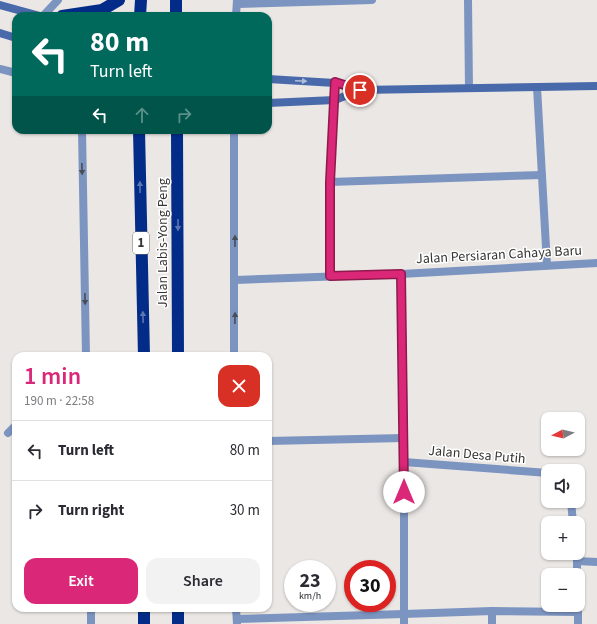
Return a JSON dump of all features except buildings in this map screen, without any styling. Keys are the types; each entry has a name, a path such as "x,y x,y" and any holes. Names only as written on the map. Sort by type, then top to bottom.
{"highway":[{"path":"89,12 102,10 120,0"},
{"path":"140,12 141,0"},
{"path":"176,0 176,12"},
{"name":"Jalan Labis-Yong Peng","path":"139,134 144,352"},
{"name":"Jalan Labis-Yong Peng","path":"177,134 178,352"},
{"path":"144,612 144,624"},
{"path":"178,612 178,624"}],"street":[{"path":"45,12 58,0"},
{"path":"236,12 237,2 372,0"},
{"path":"468,0 469,88"},
{"path":"0,5 26,12"},
{"path":"0,33 12,37"},
{"path":"0,69 12,72"},
{"path":"272,79 335,82 360,90 597,86"},
{"path":"330,276 330,182 335,82"},
{"path":"537,88 547,265"},
{"path":"272,103 334,100 360,90"},
{"path":"82,134 86,352"},
{"path":"234,134 234,352"},
{"path":"330,182 542,175"},
{"name":"Jalan Persiaran Cahaya Baru","path":"235,280 401,274 597,263"},
{"path":"401,274 404,438 404,624"},
{"path":"8,433 12,430"},
{"path":"272,441 404,438"},
{"name":"Jalan Desa Putih","path":"404,462 541,473"},
{"path":"585,559 597,562"},
{"path":"492,611 492,624"},
{"path":"237,621 492,611 541,612"},
{"path":"91,624 92,612"},
{"path":"578,612 578,624"}],"route":[{"path":"360,90 335,82 330,182 330,276 401,274 404,492"}]}
